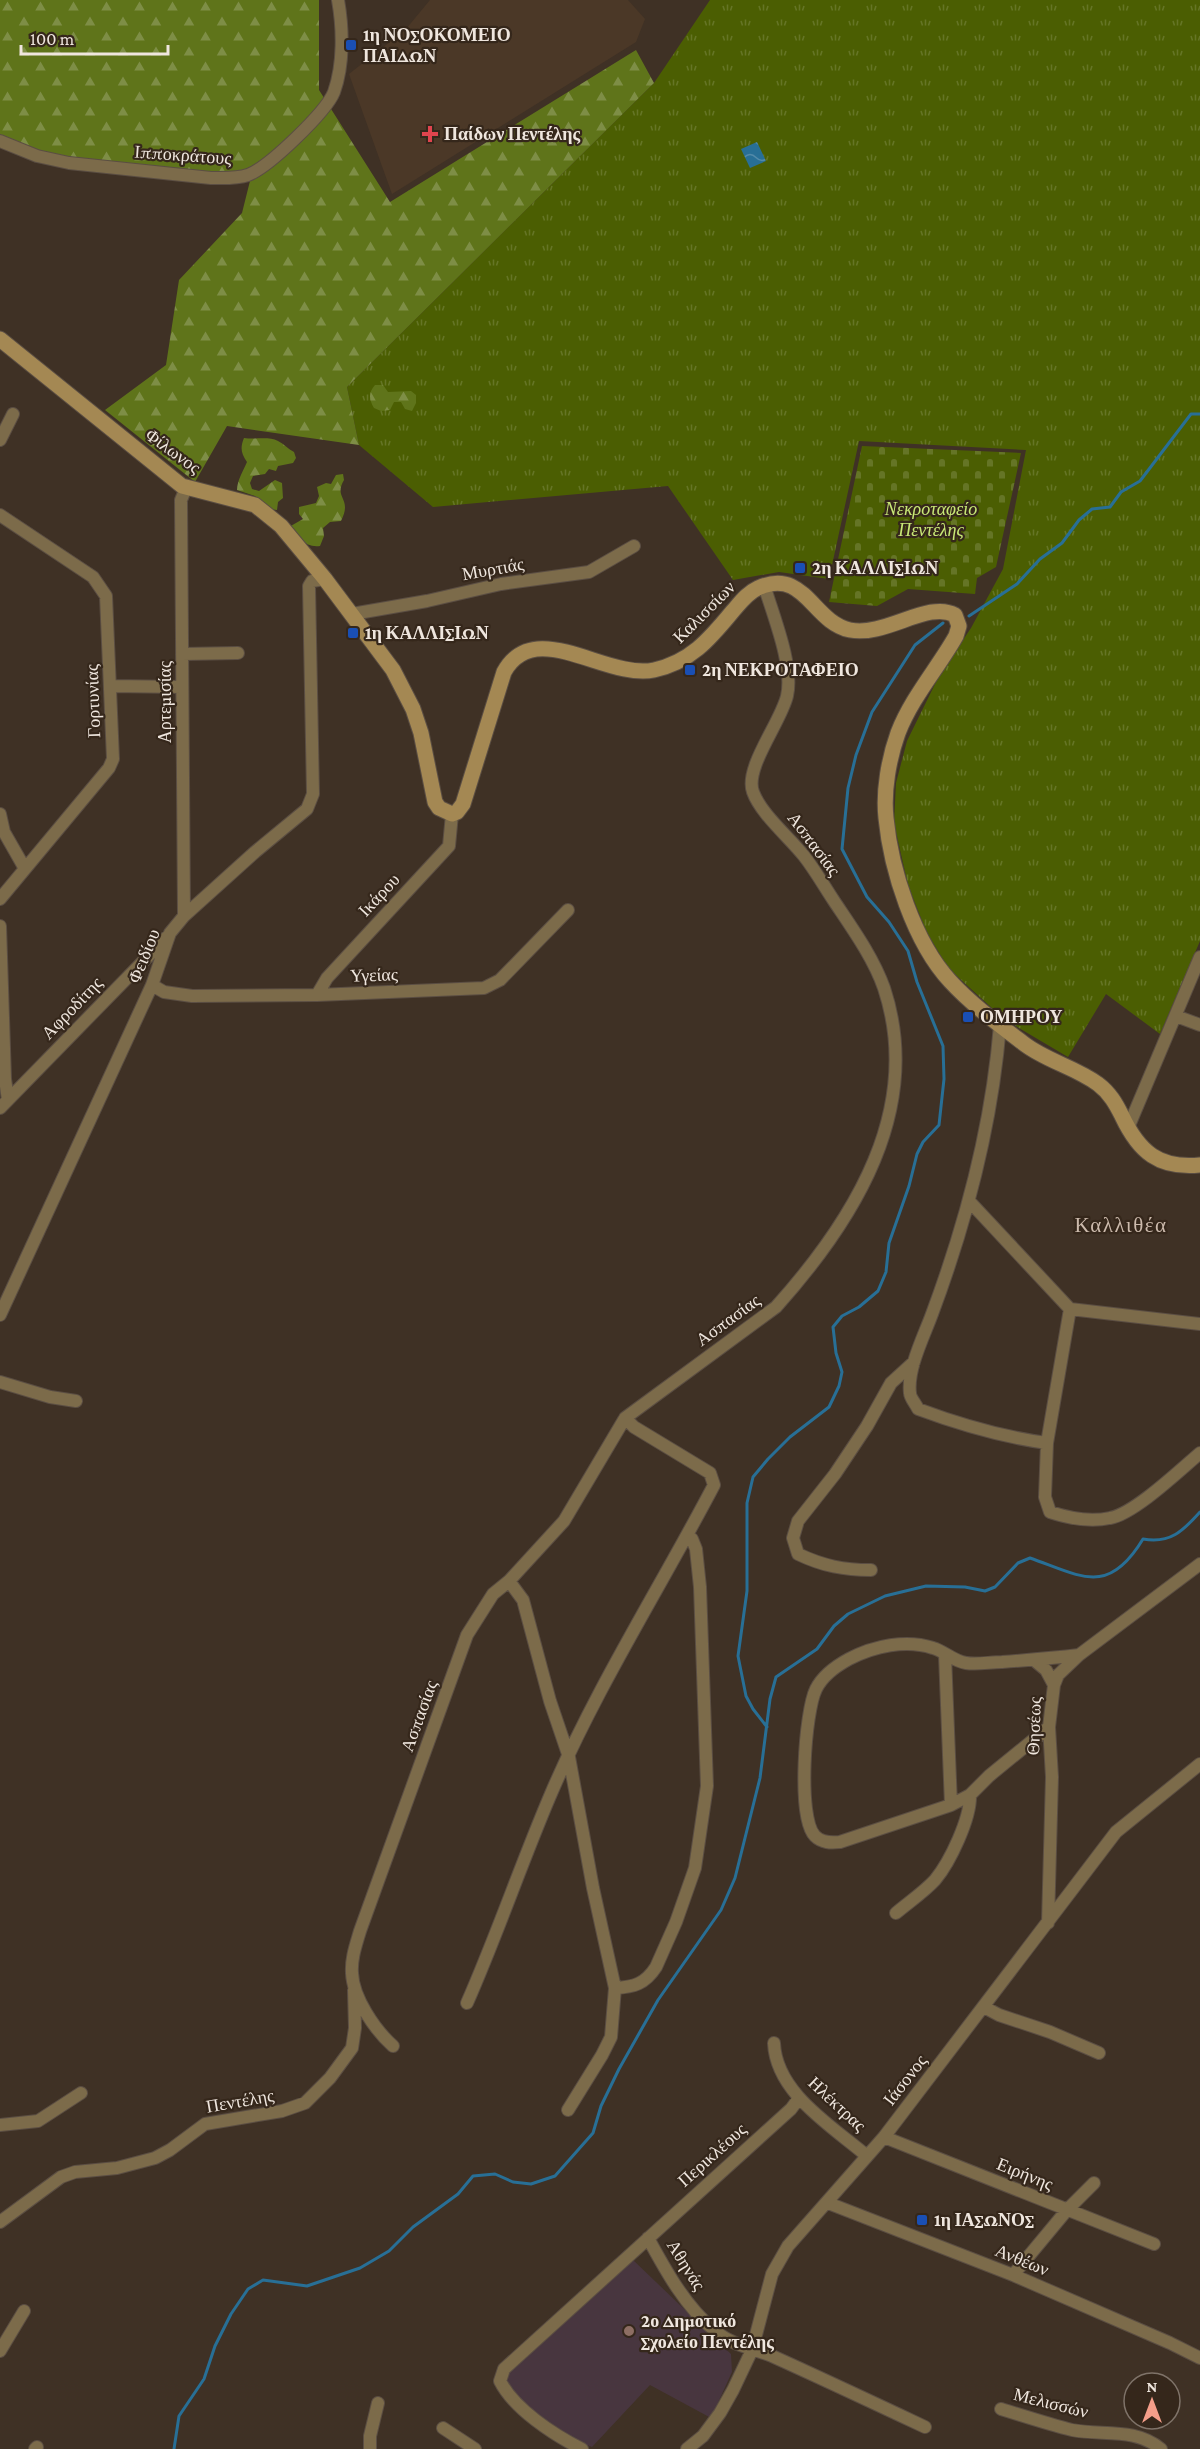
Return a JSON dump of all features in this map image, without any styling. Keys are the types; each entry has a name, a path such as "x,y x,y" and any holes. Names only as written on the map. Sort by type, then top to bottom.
{"main road":[{"name":"Φίλωνος","path":"0,339 186,488 246,502 262,509 293,539 326,579"},
{"path":"326,579 383,654 404,688 421,733 435,802 439,808 452,814"},
{"name":"Καλισσίων","path":"452,814 458,812 464,804 504,672 510,661 531,648 543,647 620,669 651,670 668,666 694,653 746,596 764,585 790,584 802,592 828,619 846,629 855,631 876,630 940,611 951,613 958,621 959,629 921,690 897,736 887,782 886,817 910,912 921,936 949,980 1000,1025 1036,1053 1086,1076 1102,1087 1114,1100 1128,1128 1142,1147 1158,1159 1180,1166 1200,1165"}],"street":[{"name":"Ιπποκράτους","path":"0,141 38,156 69,163 177,175 242,177 258,170 274,158 320,112 333,94 341,52 338,0"},
{"path":"0,440 13,414"},
{"name":"Αρτεμισίας","path":"184,916 181,500 186,488"},
{"name":"Γορτυνίας","path":"0,515 93,577 106,596 113,759 109,768 24,867 0,899"},
{"name":"Μυρτιάς","path":"352,614 427,601 501,584 589,572 634,546"},
{"name":"Φειδίου","path":"0,1315 153,985 170,933 184,916 307,809 311,802 313,794 309,586 312,581 326,579"},
{"name":"Ασπασίας","path":"393,2046 371,2022 354,1986 352,1960 360,1931 467,1635 493,1594 510,1581 564,1521 625,1418 776,1307 796,1285 841,1224 863,1188 885,1132 892,1101 895,1045 884,987 855,932 804,857 761,807 750,781 755,765 788,695 784,656 764,585"},
{"path":"182,654 238,653"},
{"path":"111,686 182,687"},
{"path":"0,814 4,832 24,867"},
{"name":"Ικάρου","path":"317,995 327,978 449,846 452,814"},
{"name":"Υγείας","path":"153,985 164,992 192,996 317,995 473,988 493,985 568,910"},
{"path":"0,926 4,1104"},
{"name":"Αφροδίτης","path":"4,1104 170,933"},
{"path":"1128,1128 1200,957"},
{"path":"1176,1016 1200,1025"},
{"path":"1000,1025 993,1093 970,1202 959,1239 914,1362 910,1394 918,1409 996,1435 1047,1443"},
{"path":"970,1202 1070,1309 1200,1324"},
{"path":"1070,1309 1047,1443 1045,1497 1050,1512 1090,1519 1112,1518 1133,1507 1200,1453"},
{"path":"871,1570 843,1570 819,1564 798,1554 793,1538 798,1521 835,1474 867,1426 891,1383 914,1362"},
{"path":"0,1382 50,1397 75,1401"},
{"path":"467,2003 496,1937 550,1796 623,1650 714,1485 711,1473 634,1427 625,1418"},
{"path":"615,1988 640,1985 656,1967 687,1896 695,1868 701,1832 707,1786 700,1587 696,1549 692,1539 687,1536"},
{"name":"Θησέως","path":"1048,1923 1052,1777 1049,1726 1054,1685 1058,1675 1079,1655 1200,1564"},
{"path":"510,1581 523,1600 550,1701 569,1757 592,1888 615,1988 611,2037 568,2110"},
{"path":"1049,1726 989,1776 970,1795 951,1805 868,1834 830,1843 816,1838 812,1833 804,1798 812,1699 824,1677 850,1659 866,1652 905,1642 936,1648 945,1655 965,1663 1034,1660 1079,1655"},
{"path":"945,1655 951,1805"},
{"path":"1034,1660 1046,1670 1054,1685"},
{"name":"Ιάσονος","path":"687,2449 703,2436 720,2413 752,2350 772,2274 788,2246 884,2137 1116,1832 1200,1764"},
{"path":"896,1913 936,1879 965,1823 970,1795"},
{"name":"Πεντέλης","path":"0,2222 61,2177 75,2172 117,2168 155,2158 170,2150 205,2124 282,2111 305,2103 330,2078 352,2048 355,2028 354,1986"},
{"path":"984,2007 999,2015 1050,2032 1099,2053"},
{"name":"Ηλέκτρας","path":"774,2043 775,2059 799,2098 867,2156"},
{"path":"0,2125 38,2121 81,2093"},
{"name":"Περικλέους","path":"582,2449 537,2422 505,2391 500,2381 504,2369 791,2109 799,2098"},
{"path":"0,2132 0,2139"},
{"name":"Ειρήνης","path":"884,2137 1154,2244"},
{"path":"1013,2276 1067,2210 1094,2184"},
{"name":"Ανθέων","path":"828,2202 1013,2276 1200,2358"},
{"name":"Αθηνάς","path":"648,2238 662,2264 692,2308 715,2332 733,2343 803,2370 925,2427"},
{"path":"0,2351 24,2311"},
{"path":"370,2449 370,2436 378,2403"},
{"name":"Μελισσών","path":"1000,2409 1074,2430 1143,2438 1161,2449"},
{"path":"443,2428 475,2449"}],"shaded area":[{"name":"Παίδων Πεντέλης","path":"430,0 628,0 645,19 636,42 392,194 349,74 406,29"},
{"name":"2ο Δημοτικό Σχολείο Πεντέλης","path":"632,2259 731,2354 732,2372 711,2418 650,2385 592,2447 567,2437 538,2417 499,2377"}],"green space":[{"path":"0,0 319,0 319,90 390,202 636,50 654,83 347,387 359,445 227,426 195,482 105,410 166,365 179,280 242,213 254,165 239,172 222,175 75,161 35,152 0,138"},
{"path":"710,0 1200,0 1200,941 1160,1034 1106,994 1068,1057 1004,1019 948,968 926,931 908,885 894,823 896,783 907,741 939,676 971,628 1003,569 1026,450 859,441 829,579 779,572 733,580 668,486 433,507 359,445 347,387 654,83"},
{"path":"375,385 383,385 388,392 411,391 416,395 416,403 412,411 405,409 401,402 394,402 390,410 381,411 374,408 370,396"},
{"path":"244,438 274,440 294,452 296,458 293,463 278,466 276,471 269,469 265,474 253,476 250,483 252,489 259,491 275,480 282,483 283,498 278,502 277,510 270,509 255,496 237,490 247,462 242,450"},
{"name":"Νεκροταφείο Πεντέλης","path":"862,446 1021,453 996,567 977,578 975,594 908,589 877,606 829,602"},
{"path":"343,474 341,495 345,507 341,521 330,522 323,528 324,536 320,546 306,544 289,527 303,519 299,514 299,507 316,503 319,496 317,487 326,483 331,484 336,475"}],"water":[{"path":"757,142 766,161 750,168 741,149"}],"waterway":[{"path":"969,616 1017,584 1040,559 1062,543 1079,520 1092,509 1110,507 1121,492 1140,481 1191,414 1200,414"},
{"path":"767,1727 746,1696 738,1656 747,1591 747,1503 753,1477 790,1437 829,1407 839,1386 842,1372 836,1353 833,1327 842,1316 859,1307 878,1291 886,1272 889,1243 909,1186 917,1154 923,1142 939,1125 944,1079 943,1046 917,982 908,951 889,922 867,897 842,849 848,788 856,755 872,712 915,645 943,623"},
{"path":"174,2449 179,2416 204,2379 215,2346 231,2314 248,2289 263,2280 307,2286 360,2268 389,2251 413,2227 458,2194 473,2176 495,2174 513,2182 531,2184 555,2176 593,2133 601,2106 619,2069 658,2000 721,1910 735,1878 760,1778 770,1699 776,1677 817,1649 834,1626 848,1614 885,1596 926,1586 965,1587 985,1591 995,1587 1018,1563 1030,1558 1079,1575 1092,1577 1105,1575 1118,1569 1143,1539 1168,1538 1182,1530 1200,1512"}],"place":[{"name":"1η ΝΟΣΟΚΟΜΕΙΟ ΠΑΙΔΩΝ","path":"351,45"},
{"name":"Παίδων Πεντέλης","path":"430,134"},
{"name":"2η ΚΑΛΛΙΣΙΩΝ","path":"800,568"},
{"name":"1η ΚΑΛΛΙΣΙΩΝ","path":"353,633"},
{"name":"2η ΝΕΚΡΟΤΑΦΕΙΟ","path":"690,670"},
{"name":"ΟΜΗΡΟΥ","path":"968,1017"},
{"name":"1η ΙΑΣΩΝΟΣ","path":"922,2220"},
{"name":"2ο Δημοτικό Σχολείο Πεντέλης","path":"629,2331"}],"district":[{"name":"Καλλιθέα","path":"1121,1225"}]}
